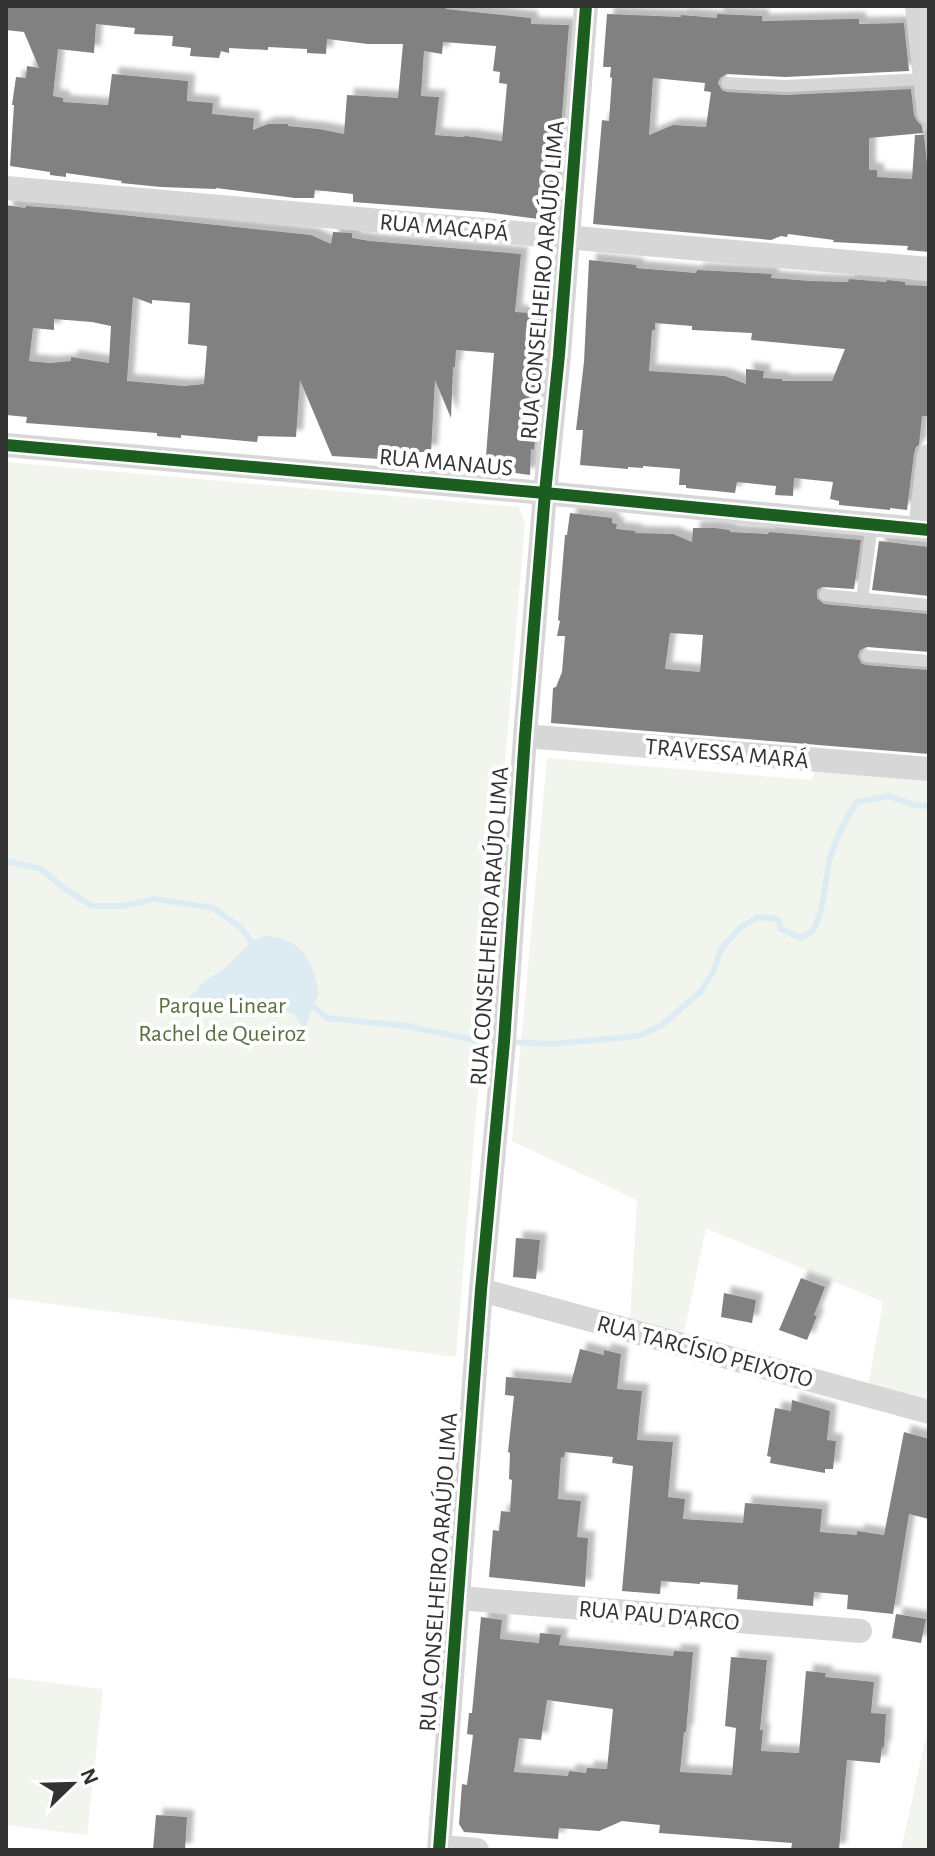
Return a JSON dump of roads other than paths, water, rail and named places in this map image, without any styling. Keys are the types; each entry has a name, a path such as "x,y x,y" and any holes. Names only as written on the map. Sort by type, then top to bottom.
{"street":[{"name":"RUA CONSELHEIRO ARAÚJO LIMA","path":"439,1848 481,1290 504,1042 525,736 569,239 586,6"},
{"path":"917,6 929,113"},
{"name":"RUA MACAPÁ","path":"6,188 929,269"},
{"name":"RUA MANAUS","path":"6,445 924,529"},
{"path":"924,529 929,456"},
{"name":"TRAVESSA MARÁ","path":"525,736 929,769"},
{"name":"RUA TARCÍSIO PEIXOTO","path":"481,1290 929,1412"},
{"name":"RUA PAU D'ARCO","path":"459,1598 860,1631"},
{"path":"439,1848 477,1850"}],"lane":[{"path":"727,83 785,86 924,79"},
{"path":"862,599 872,525"},
{"path":"825,595 929,605"},
{"path":"867,656 929,661"}],"waterway":[{"path":"508,1042 551,1044 639,1036 662,1025 701,991 713,972 721,949 740,928 758,917 778,919 781,929 801,938 812,931 822,906 832,851 857,802 888,796 929,806"},
{"path":"6,861 41,869 92,906 123,906 155,899 213,908 240,927 256,948"},
{"path":"308,1002 327,1018 406,1026 497,1042"}],"park label":[{"name":"Parque Linear Rachel de Queiroz","path":"222,1019"}]}
